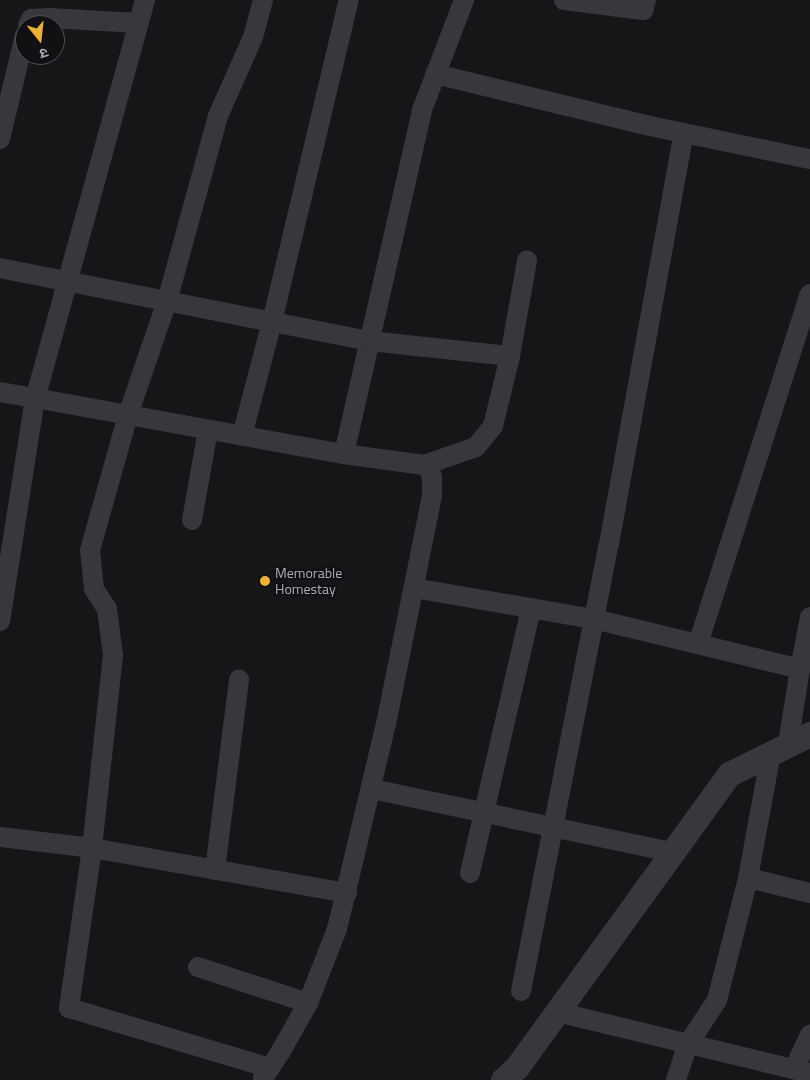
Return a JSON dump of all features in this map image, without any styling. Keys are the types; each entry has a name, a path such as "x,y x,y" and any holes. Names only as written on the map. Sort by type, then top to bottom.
{"street":[{"path":"0,622 35,398 145,0"},
{"path":"263,0 253,37 218,116 167,301 128,415 90,550 94,589 107,610 113,655 92,848 69,1008 266,1074 308,1003 329,952 347,893 372,789 432,496 430,470 424,465"},
{"path":"242,436 272,322 349,0"},
{"path":"344,454 422,110 464,0"},
{"path":"564,0 642,10 646,0"},
{"path":"65,19 138,23"},
{"path":"0,139 18,65"},
{"path":"436,74 684,133 810,159"},
{"path":"521,991 594,619 684,133"},
{"path":"0,392 344,454 424,465 476,447 493,426 510,356 527,261"},
{"path":"0,268 369,341 510,356"},
{"path":"698,644 810,294"},
{"path":"192,520 208,430"},
{"path":"414,588 594,619 800,670"},
{"path":"470,873 531,608"},
{"path":"676,1080 688,1044 717,1000 748,878 790,744 800,670 810,617"},
{"path":"216,870 239,680"},
{"path":"503,1080 516,1067 729,774 790,744"},
{"path":"372,789 672,852"},
{"path":"0,836 92,848 347,893"},
{"path":"748,878 810,893"},
{"path":"198,966 308,1003"},
{"path":"556,1012 802,1071 810,1035"}],"place":[{"name":"Memorable Homestay","path":"265,581"}]}
